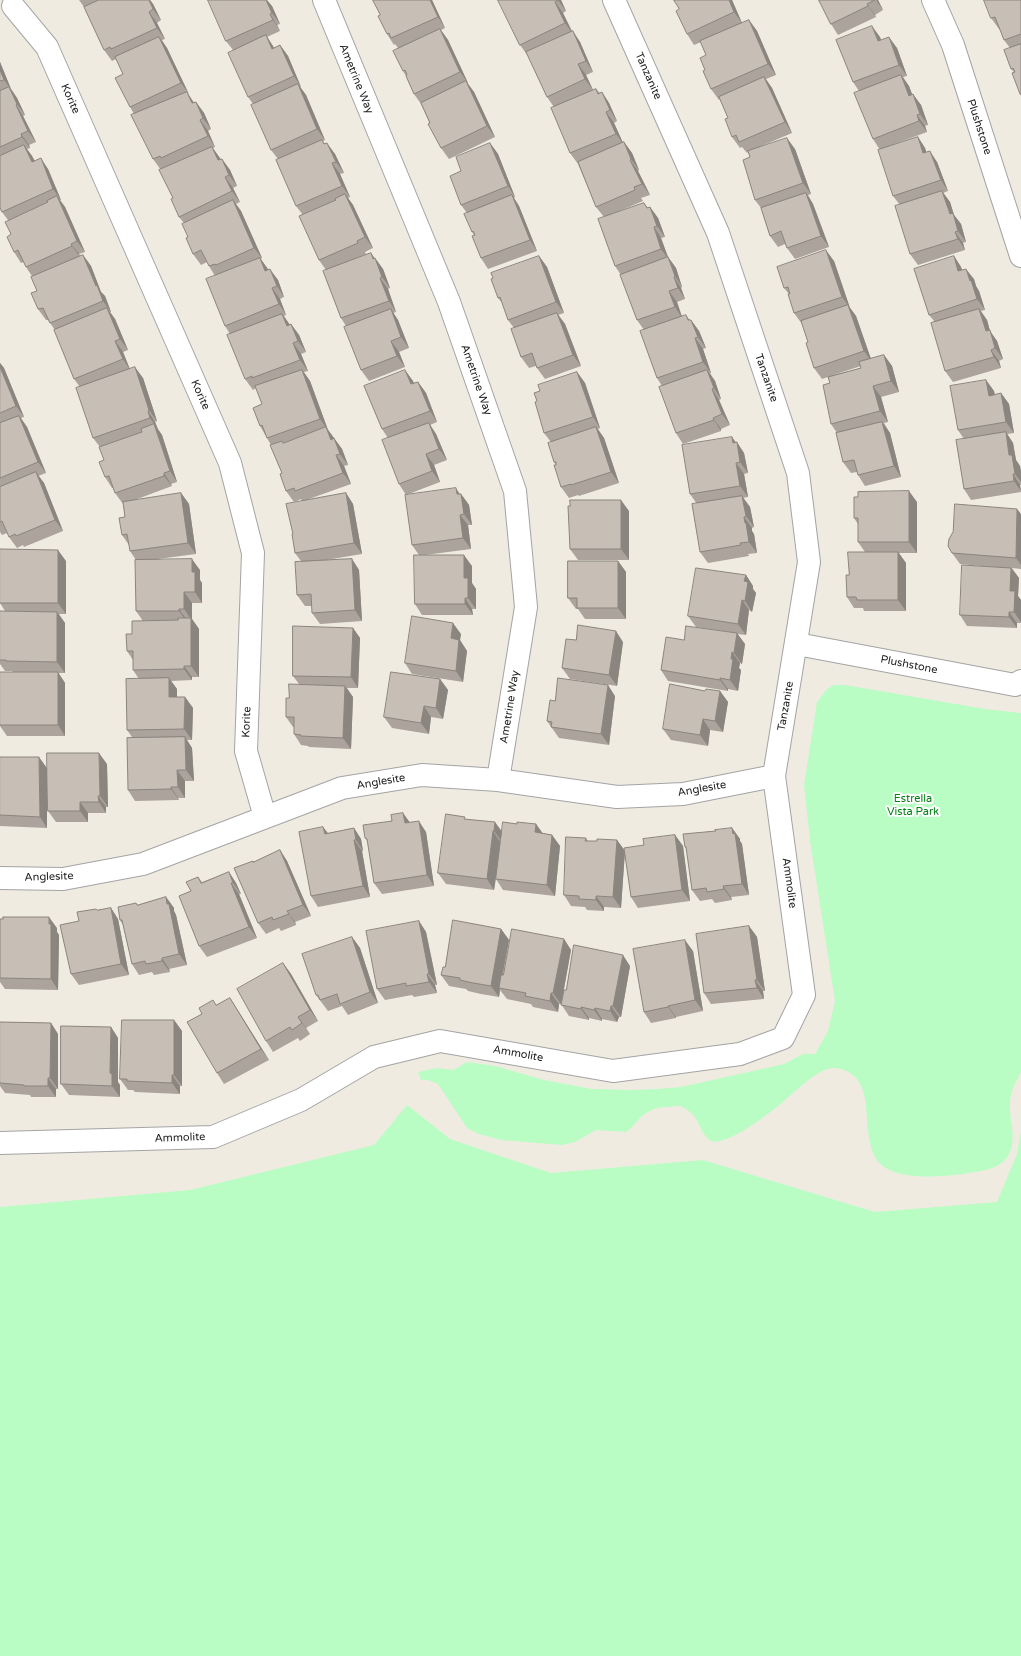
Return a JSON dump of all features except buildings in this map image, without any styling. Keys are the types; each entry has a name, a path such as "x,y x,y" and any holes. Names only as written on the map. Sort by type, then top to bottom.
{"street":[{"name":"Ametrine Way","path":"324,0 449,302 515,491 526,607 498,780"},
{"name":"Tanzanite","path":"614,0 718,233 798,473 809,562 797,644 774,776"},
{"name":"Plushstone","path":"933,0 953,45 1021,256"},
{"name":"Korite","path":"9,4 47,47 230,463 253,553 246,751 265,817"},
{"name":"Plushstone","path":"797,644 1015,685 1021,681"},
{"name":"Anglesite","path":"0,878 63,879 144,864 342,788 422,775 498,780 617,797 683,794 774,776"},
{"name":"Ammolite","path":"0,1142 213,1137 301,1100 374,1057 440,1041 613,1071 740,1054 784,1038 804,995 774,776"}],"green space":[{"name":"Estrella Vista Park","path":"834,685 845,685 985,709 1021,713 1021,1072 1010,1099 1013,1137 1011,1150 1004,1161 988,1170 953,1175 921,1176 900,1174 890,1170 883,1166 875,1157 870,1145 866,1103 863,1090 857,1079 846,1071 835,1068 827,1069 814,1076 754,1124 737,1134 715,1142 707,1138 694,1115 679,1106 660,1108 650,1111 642,1116 626,1132 596,1130 575,1142 562,1145 501,1140 479,1134 467,1128 438,1084 428,1080 421,1080 418,1072 437,1068 453,1070 467,1062 495,1066 544,1080 592,1089 657,1089 681,1087 784,1064 803,1054 815,1054 828,1031 835,1001 810,841 804,785 817,702 827,689"},
{"path":"407,1105 450,1139 551,1173 703,1160 875,1212 997,1202 1017,1154 1021,1131 1021,1656 0,1656 0,1207 190,1190 374,1145"}]}
